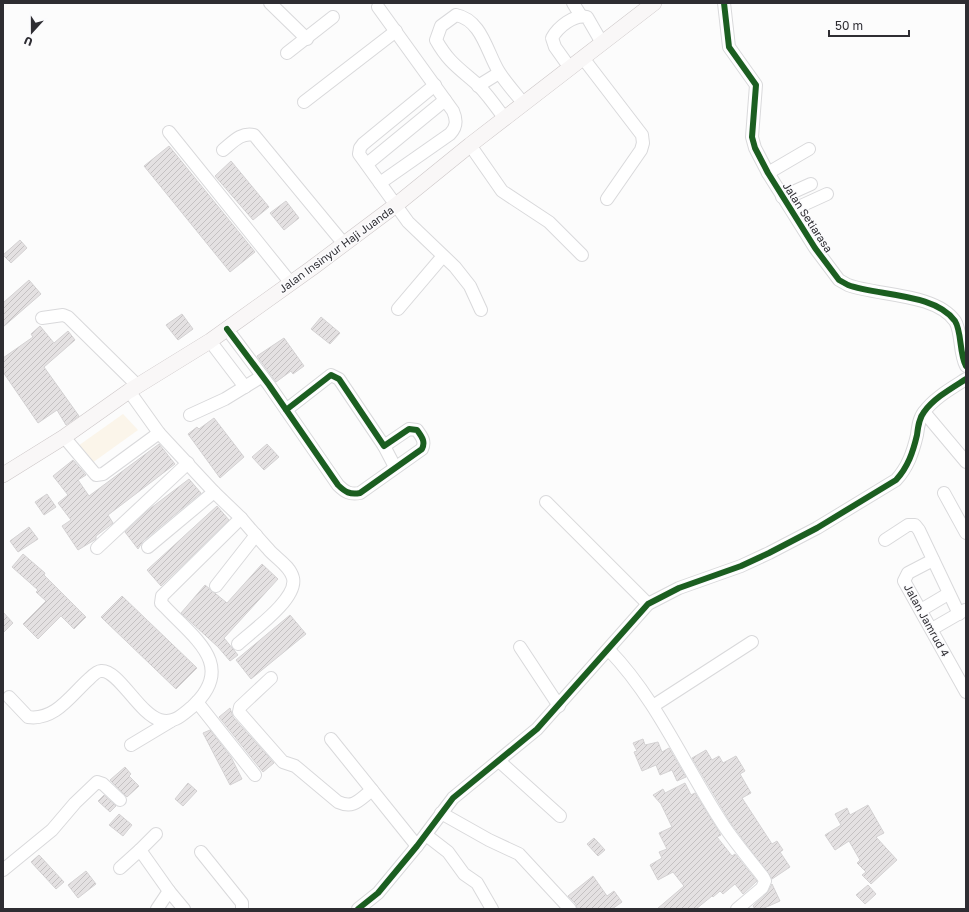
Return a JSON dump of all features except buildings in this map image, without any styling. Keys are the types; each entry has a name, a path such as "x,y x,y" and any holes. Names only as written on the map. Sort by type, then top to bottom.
{"main road":[{"name":"Jalan Insinyur Haji Juanda","path":"3,474 64,437 134,389 227,329 396,205 470,145 654,3"}],"street":[{"path":"270,3 306,39"},
{"path":"573,3 581,16"},
{"name":"Jalan Setiarasa","path":"724,3 729,47 756,85 752,137 755,148 782,197 792,210 814,248 839,280 852,287 931,304 952,318 956,324 966,366"},
{"path":"378,7 446,100 455,115 455,130 380,183"},
{"path":"505,119 478,86 457,69 443,52 436,40 441,26 456,15 465,17 475,26 499,72 524,104"},
{"path":"287,53 333,17"},
{"path":"570,68 555,47 552,38 555,33 574,17 587,17 602,43"},
{"path":"304,102 396,31"},
{"path":"583,58 642,135 641,150 607,199"},
{"path":"478,86 499,72"},
{"path":"435,85 363,144 360,148 359,154 408,222 455,267 470,286 481,310"},
{"path":"367,164 446,100"},
{"path":"169,132 290,282"},
{"path":"223,150 241,136 248,134 254,135 344,244"},
{"path":"470,145 502,191 549,222 582,255"},
{"path":"768,173 809,149"},
{"path":"782,197 811,184"},
{"path":"792,210 827,194"},
{"path":"398,309 443,256"},
{"path":"42,318 63,315 68,317 134,389 159,433 286,566 293,577 294,585 286,602 238,644"},
{"path":"227,329 338,485 345,492 353,495 360,493 422,449 424,441 417,430 413,428 409,429 384,446"},
{"path":"210,341 244,387"},
{"path":"286,410 328,376 335,376 339,379 384,446 395,467"},
{"path":"190,415 219,402 261,377"},
{"path":"358,909 378,893 426,835 441,813 458,794 537,729 648,604 679,588 741,566 769,553 817,528 896,480 904,471 911,457 919,422 924,412 951,388 966,379"},
{"path":"924,412 966,462"},
{"path":"64,437 96,474 104,474 159,433"},
{"path":"97,548 188,463"},
{"path":"148,547 214,492"},
{"path":"944,493 966,533"},
{"path":"546,502 648,604"},
{"path":"131,745 178,718 197,702 209,688 212,678 212,665 205,650 161,603 161,599 162,596 241,518"},
{"path":"885,540 908,525 915,525 919,530 948,594 964,611 932,629"},
{"path":"216,586 256,535"},
{"name":"Jalan Jamrud 4","path":"933,560 908,572 904,581 966,692"},
{"path":"921,610 948,594"},
{"path":"653,706 752,642"},
{"path":"520,647 559,706"},
{"path":"608,650 620,662 653,706 724,826 764,877 765,881 762,888 737,909"},
{"path":"10,697 28,717 41,717 61,707 92,676 99,671 105,671 111,673 135,702 148,714 159,720 171,721"},
{"path":"271,678 240,707 239,712 282,759 283,762 295,766 338,802 343,804 354,804 372,790"},
{"path":"197,702 256,775"},
{"path":"331,739 417,846"},
{"path":"499,761 560,816"},
{"path":"3,870 52,830 75,803 97,782 103,784 120,800"},
{"path":"441,813 489,840 519,854 570,909"},
{"path":"120,868 156,834"},
{"path":"426,835 448,852 461,871 477,883 492,909"},
{"path":"140,850 169,891 184,909"},
{"path":"201,852 242,903 242,909"},
{"path":"157,909 169,891"}],"shaded area":[{"path":"123,414 138,430 92,463 78,446"}],"cycle path":[{"path":"724,3 729,47 756,85 752,137 755,148 768,173 815,248 839,280 848,285 860,289 920,300 934,305 946,312 955,321 957,326 962,355 966,366"},
{"path":"227,329 269,385 338,485 345,491 353,494 360,493 422,449 423,446 422,439 417,430 409,429 384,446 339,379 331,375 286,410"},
{"path":"358,909 378,893 417,846 453,798 537,729 648,604 679,588 741,566 769,553 817,528 896,480 910,459 922,414 938,398 966,379"}]}
